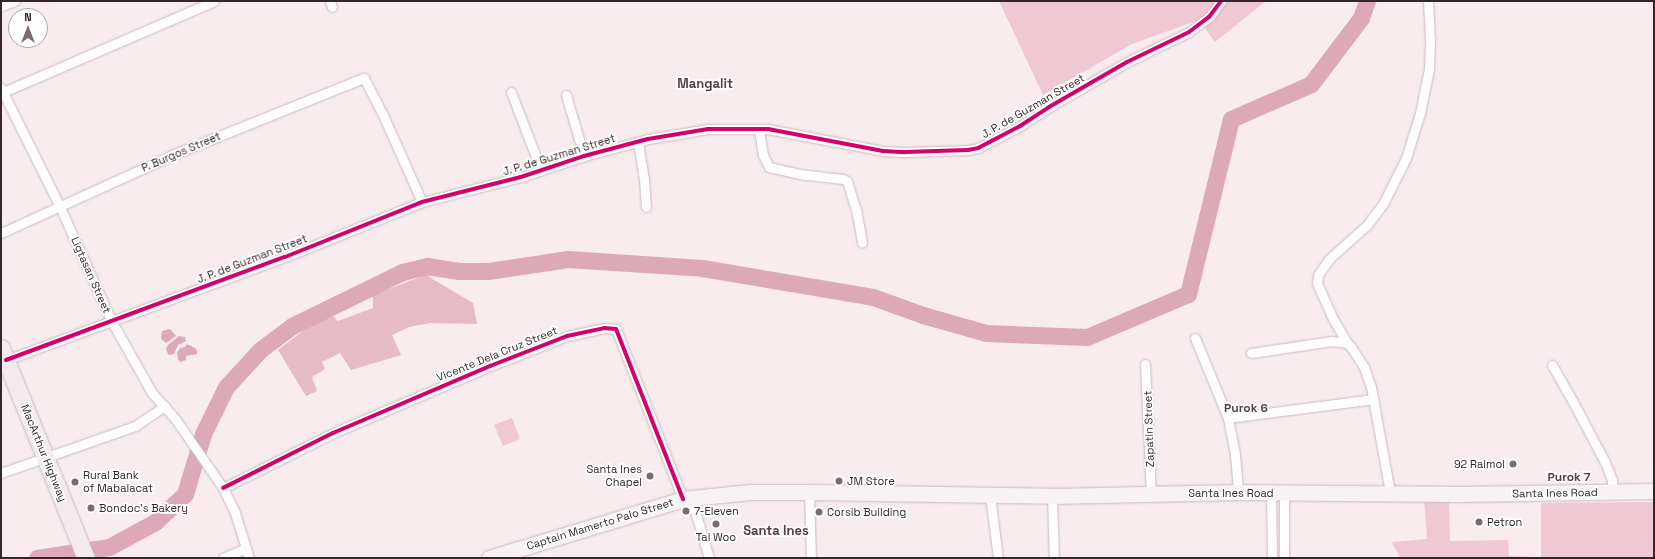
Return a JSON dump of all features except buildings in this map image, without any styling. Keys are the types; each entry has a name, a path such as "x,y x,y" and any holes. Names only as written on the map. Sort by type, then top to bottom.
{"highway":[{"name":"MacArthur Highway","path":"4,354 86,558"}],"main road":[{"name":"Santa Ines Road","path":"809,492 1052,496 1238,492 1390,493 1654,491"},
{"name":"Captain Mamerto Palo Street","path":"489,558 687,498 750,492 809,492"}],"street":[{"path":"1,6 15,1"},
{"path":"2,90 214,1"},
{"name":"J. P. de Guzman Street","path":"4,354 112,322 285,257 422,202 638,142 708,129 768,129 883,151 905,152 968,150 978,148 1020,126 1049,107 1126,62 1189,32 1209,17 1221,1"},
{"path":"1390,493 1374,399 1364,368 1333,319 1317,283 1318,275 1330,260 1371,220 1383,204 1406,158 1420,113 1429,69 1430,17 1428,1"},
{"name":"P. Burgos Street","path":"1,233 172,155 364,78 383,115 422,202"},
{"name":"Ligtasan Street","path":"2,90 60,207 112,322 152,393 176,420 223,488 235,513 249,558"},
{"path":"511,92 541,170"},
{"path":"566,95 584,156"},
{"path":"759,130 763,155 770,167 799,174 843,179 847,181 862,243"},
{"path":"638,142 644,179 646,207"},
{"name":"Vicente Dela Cruz Street","path":"223,488 332,433 482,369 566,336 604,328 616,329 687,498"},
{"path":"1196,338 1228,418 1235,455 1238,492"},
{"path":"1251,352 1332,341 1347,343"},
{"name":"Zapatin Street","path":"1146,364 1151,494"},
{"path":"1552,365 1602,455 1612,480 1612,492"},
{"path":"1228,418 1374,399"},
{"path":"1,473 135,426 165,406"},
{"path":"809,492 811,558"},
{"path":"1278,493 1284,527 1284,556 1272,556 1272,527 1278,493"},
{"path":"990,496 998,558"},
{"path":"1052,496 1054,558"},
{"path":"687,498 709,558"},
{"path":"1272,527 1284,527"},
{"path":"223,558 246,548"}],"shaded area":[{"path":"999,1 1266,1 1215,42 1199,20 1132,44 1043,95"},
{"path":"426,275 473,303 477,324 430,323 409,327 392,335 401,355 351,370 340,353 322,362 325,369 312,377 317,391 306,396 278,350 328,312 338,321 373,308 373,295"},
{"path":"170,329 176,336 166,343 161,339 162,331"},
{"path":"179,336 185,337 186,341 178,345 174,354 168,354 166,349 168,345"},
{"path":"187,344 195,348 197,354 186,356 186,360 181,362 178,360 177,353 180,348 185,347"},
{"path":"512,418 520,439 503,446 494,425"},
{"path":"1424,499 1449,499 1450,541 1508,540 1509,556 1541,557 1541,503 1654,502 1654,558 1400,558 1392,542 1427,539"}],"waterway":[{"path":"37,558 109,547 155,522 185,494 203,434 226,387 260,350 292,326 402,272 427,266 459,271 488,271 568,259 702,268 873,297 923,315 986,333 1087,337 1188,294 1231,119 1311,84 1361,18 1367,1"}],"cycle path":[{"path":"6,360 285,257 422,202 521,177 584,156 648,139 708,129 768,129 883,151 905,152 968,150 978,148 1020,126 1049,107 1127,62 1189,32 1209,17 1221,1"},
{"path":"223,488 333,433 490,366 567,336 604,328 616,329 683,499"}],"place":[{"name":"92 Raimol","path":"1513,464"},
{"name":"Santa Ines Chapel","path":"650,476"},
{"name":"JM Store","path":"839,481"},
{"name":"Rural Bank of Mabalacat","path":"75,482"},
{"name":"Bondoc's Bakery","path":"91,508"},
{"name":"7-Eleven","path":"686,511"},
{"name":"Corsib Building","path":"819,512"},
{"name":"Petron","path":"1479,522"},
{"name":"Tai Woo","path":"716,524"}],"district":[{"name":"Mangalit","path":"705,84"},
{"name":"Purok 6","path":"1246,409"},
{"name":"Purok 7","path":"1569,478"},
{"name":"Santa Ines","path":"776,531"}]}
